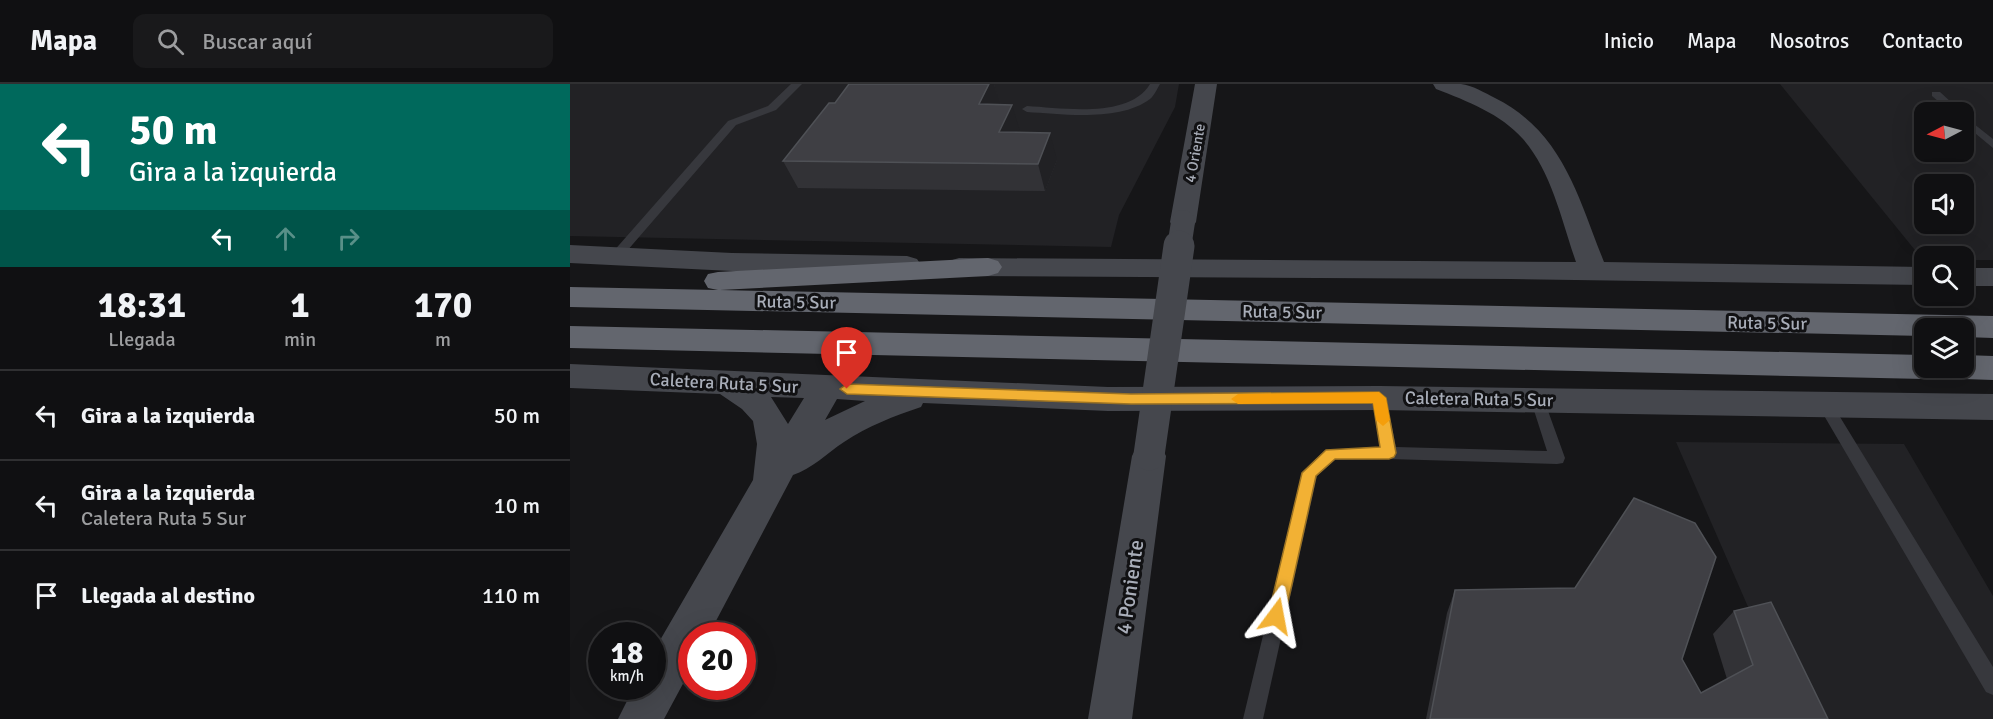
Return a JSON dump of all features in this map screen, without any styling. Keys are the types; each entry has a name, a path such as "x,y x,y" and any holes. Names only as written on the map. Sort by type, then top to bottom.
{"highway":[{"path":"570,295 770,278 988,267"},
{"name":"Ruta 5 Sur","path":"570,295 1993,327"},
{"path":"570,337 1914,366"},
{"path":"1974,367 1993,368"}],"main road":[{"name":"4 Oriente","path":"1149,456 1183,222 1206,84"},
{"path":"1444,84 1489,104 1530,133 1541,145 1553,168 1593,271"},
{"path":"1510,270 1535,263 1555,251 1571,215"},
{"path":"1571,215 1607,244 1628,257 1665,273"},
{"path":"570,254 732,262 988,267 1510,270 1914,276"},
{"path":"1974,277 1993,277"},
{"name":"Caletera Ruta 5 Sur","path":"570,376 723,381 926,393 1179,400 1379,398 1993,406"},
{"path":"723,381 757,400 769,418 775,445 768,486"},
{"path":"640,719 768,486 827,388"},
{"path":"768,486 814,443 844,424 886,405 926,393"},
{"name":"4 Poniente","path":"1110,719 1149,456"}],"lane":[{"path":"616,256 732,123 772,108 797,84"},
{"path":"1027,110 1101,111 1124,108 1147,98 1155,84"},
{"path":"1936,94 1945,102"},
{"path":"1974,127 1993,145"},
{"path":"1379,398 1389,453"},
{"path":"1254,719 1310,473 1331,454 1389,453 1557,458 1538,400"},
{"path":"1824,403 1993,685"}],"shaded area":[{"path":"570,84 1179,84 1175,107 1119,215 1111,247 570,236"},
{"path":"1780,84 1993,84 1993,260 1974,260 1974,246 1914,246 1914,249"},
{"path":"1676,442 1904,444 1993,596 1993,719 1797,719"}],"building":[{"path":"849,84 989,84 979,104 1012,105 999,132 1050,133 1038,164 783,161 829,103 835,103"},
{"path":"1634,498 1695,523 1716,557 1682,659 1701,693 1753,665 1734,611 1771,602 1828,719 1430,719 1455,590 1575,588"}],"slow traffic":[{"path":"1238,399 1379,398 1383,420"}],"route":[{"path":"847,389 1179,400 1379,398 1389,453 1331,454 1310,473 1276,616"}]}
